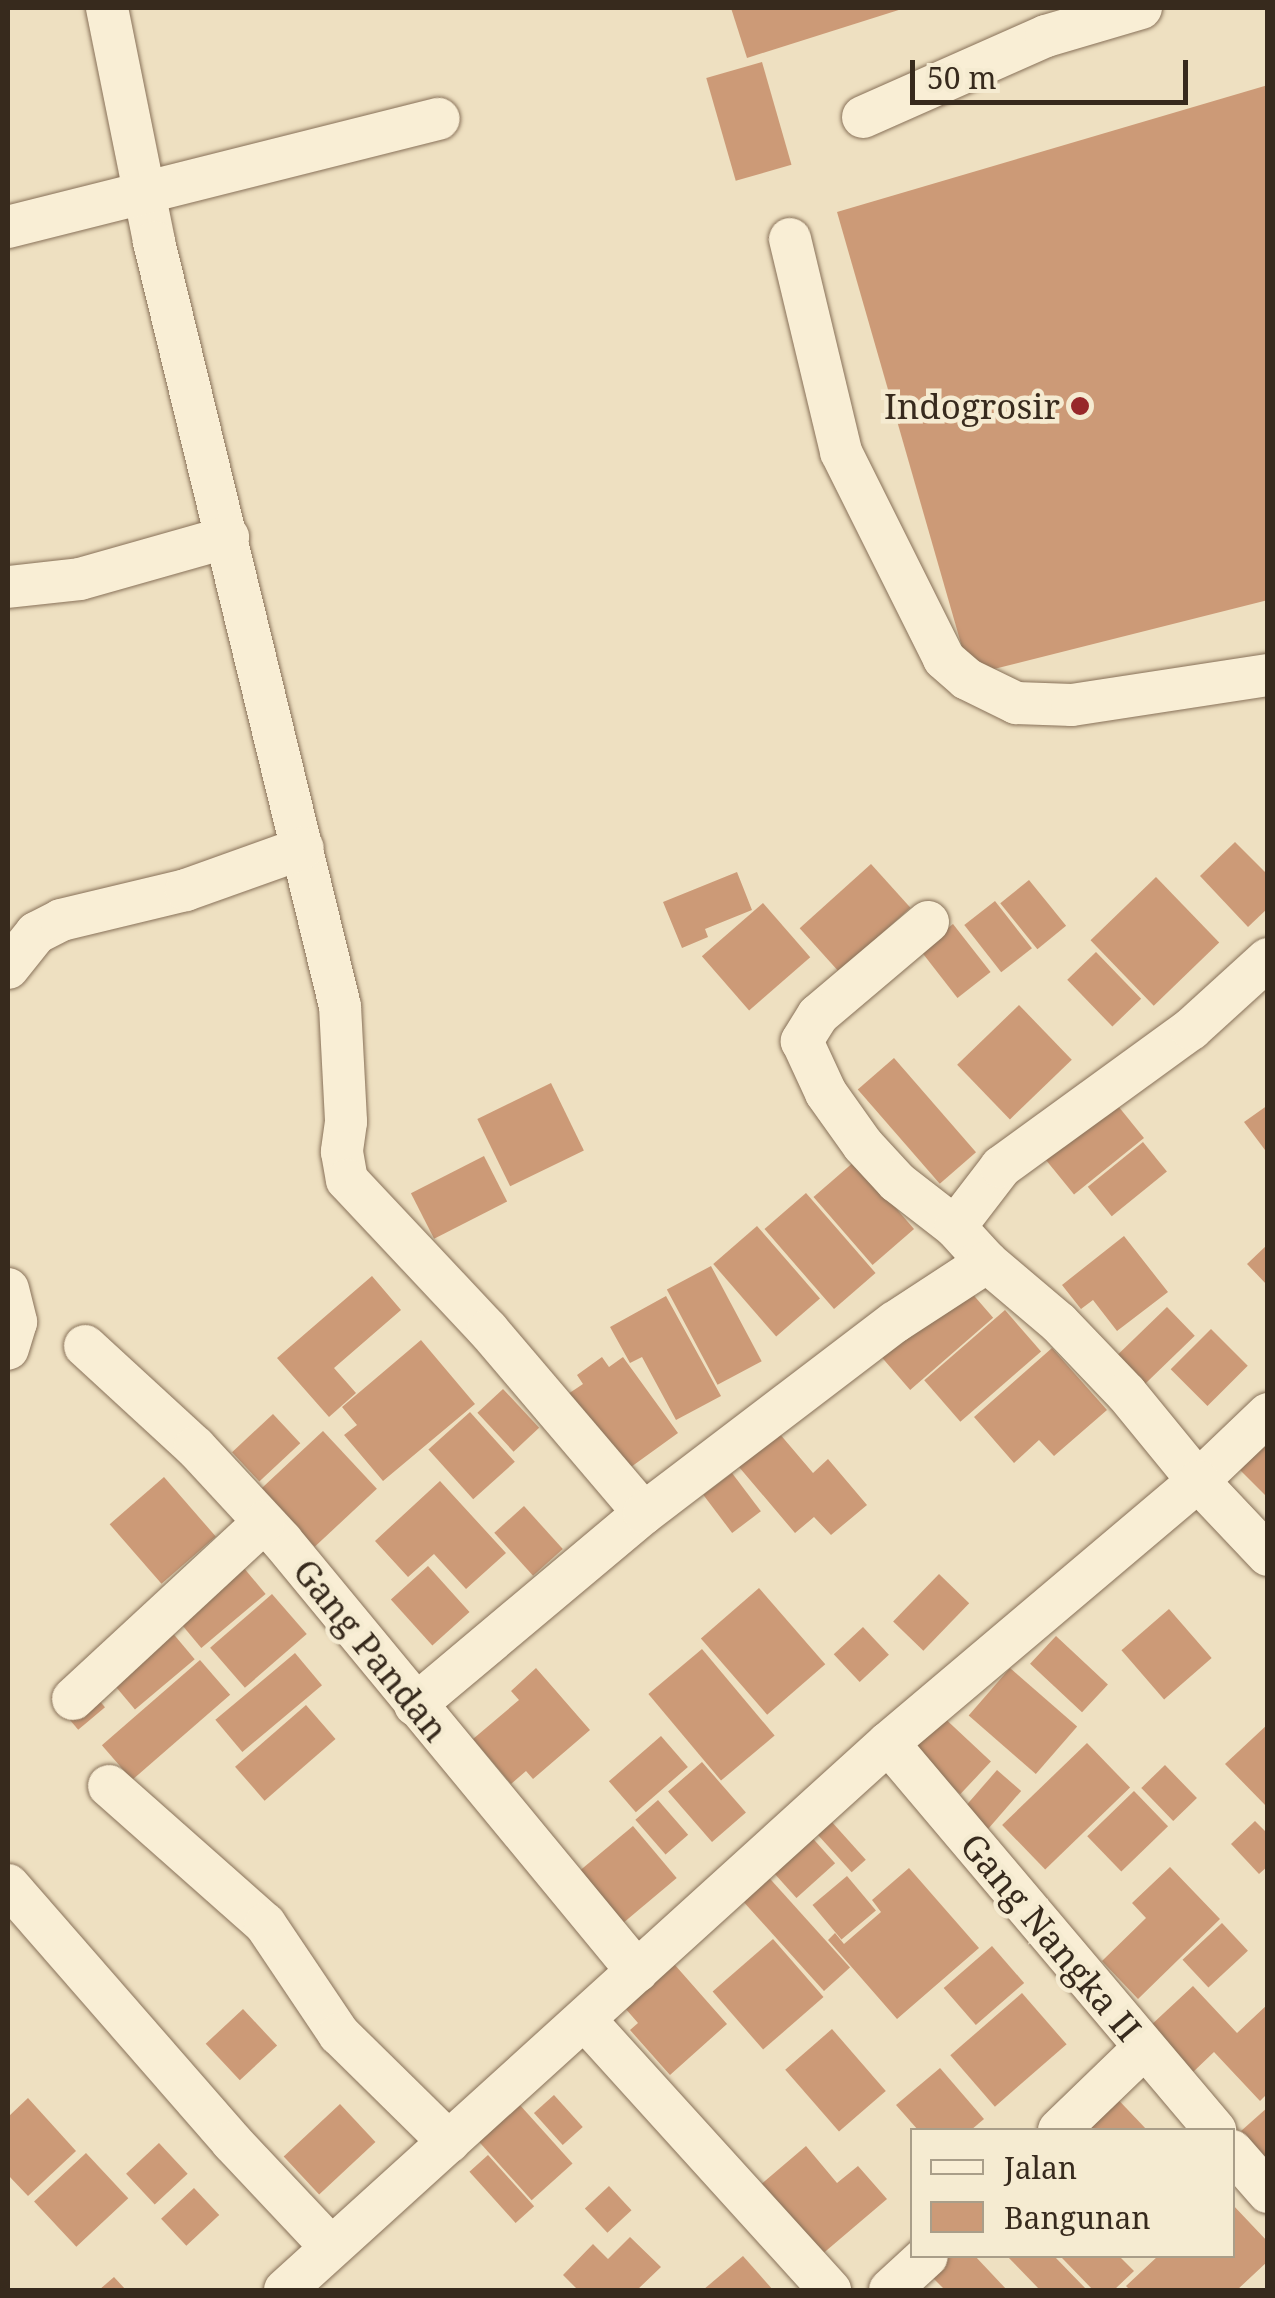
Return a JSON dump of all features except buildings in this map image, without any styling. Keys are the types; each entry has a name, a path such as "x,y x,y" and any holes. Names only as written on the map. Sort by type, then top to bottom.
{"street":[{"path":"107,8 154,242 340,1006 346,1122 342,1152 347,1180 488,1330 644,1513"},
{"path":"863,117 1046,36 1141,8"},
{"path":"8,227 440,120"},
{"path":"790,239 841,452 944,659 966,680 1016,703 1072,705 1268,675"},
{"path":"8,587 80,578 228,536"},
{"path":"8,968 36,933 61,920 186,890 303,848"},
{"path":"928,922 818,1015 802,1042 826,1093 897,1182 955,1227 988,1262 1059,1322 1126,1392 1198,1481 1268,1555"},
{"path":"955,1227 1001,1167 1191,1029 1268,959"},
{"path":"415,1705 644,1513 895,1322 988,1262"},
{"path":"8,1288 16,1322 8,1349"},
{"name":"Gang Pandan","path":"86,1346 141,1393 264,1522 637,1972"},
{"path":"285,2290 888,1743 1198,1481 1268,1414"},
{"path":"73,1699 264,1522"},
{"name":"Gang Nangka II","path":"888,1743 1213,2128"},
{"path":"109,1786 265,1924 339,2034 449,2142"},
{"path":"8,1885 232,2142 331,2247"},
{"path":"584,2020 830,2290"},
{"path":"1061,2128 1144,2048"},
{"path":"1235,2154 1268,2192"},
{"path":"890,2290 925,2258"}],"place":[{"name":"Indogrosir","path":"1080,406"}]}
